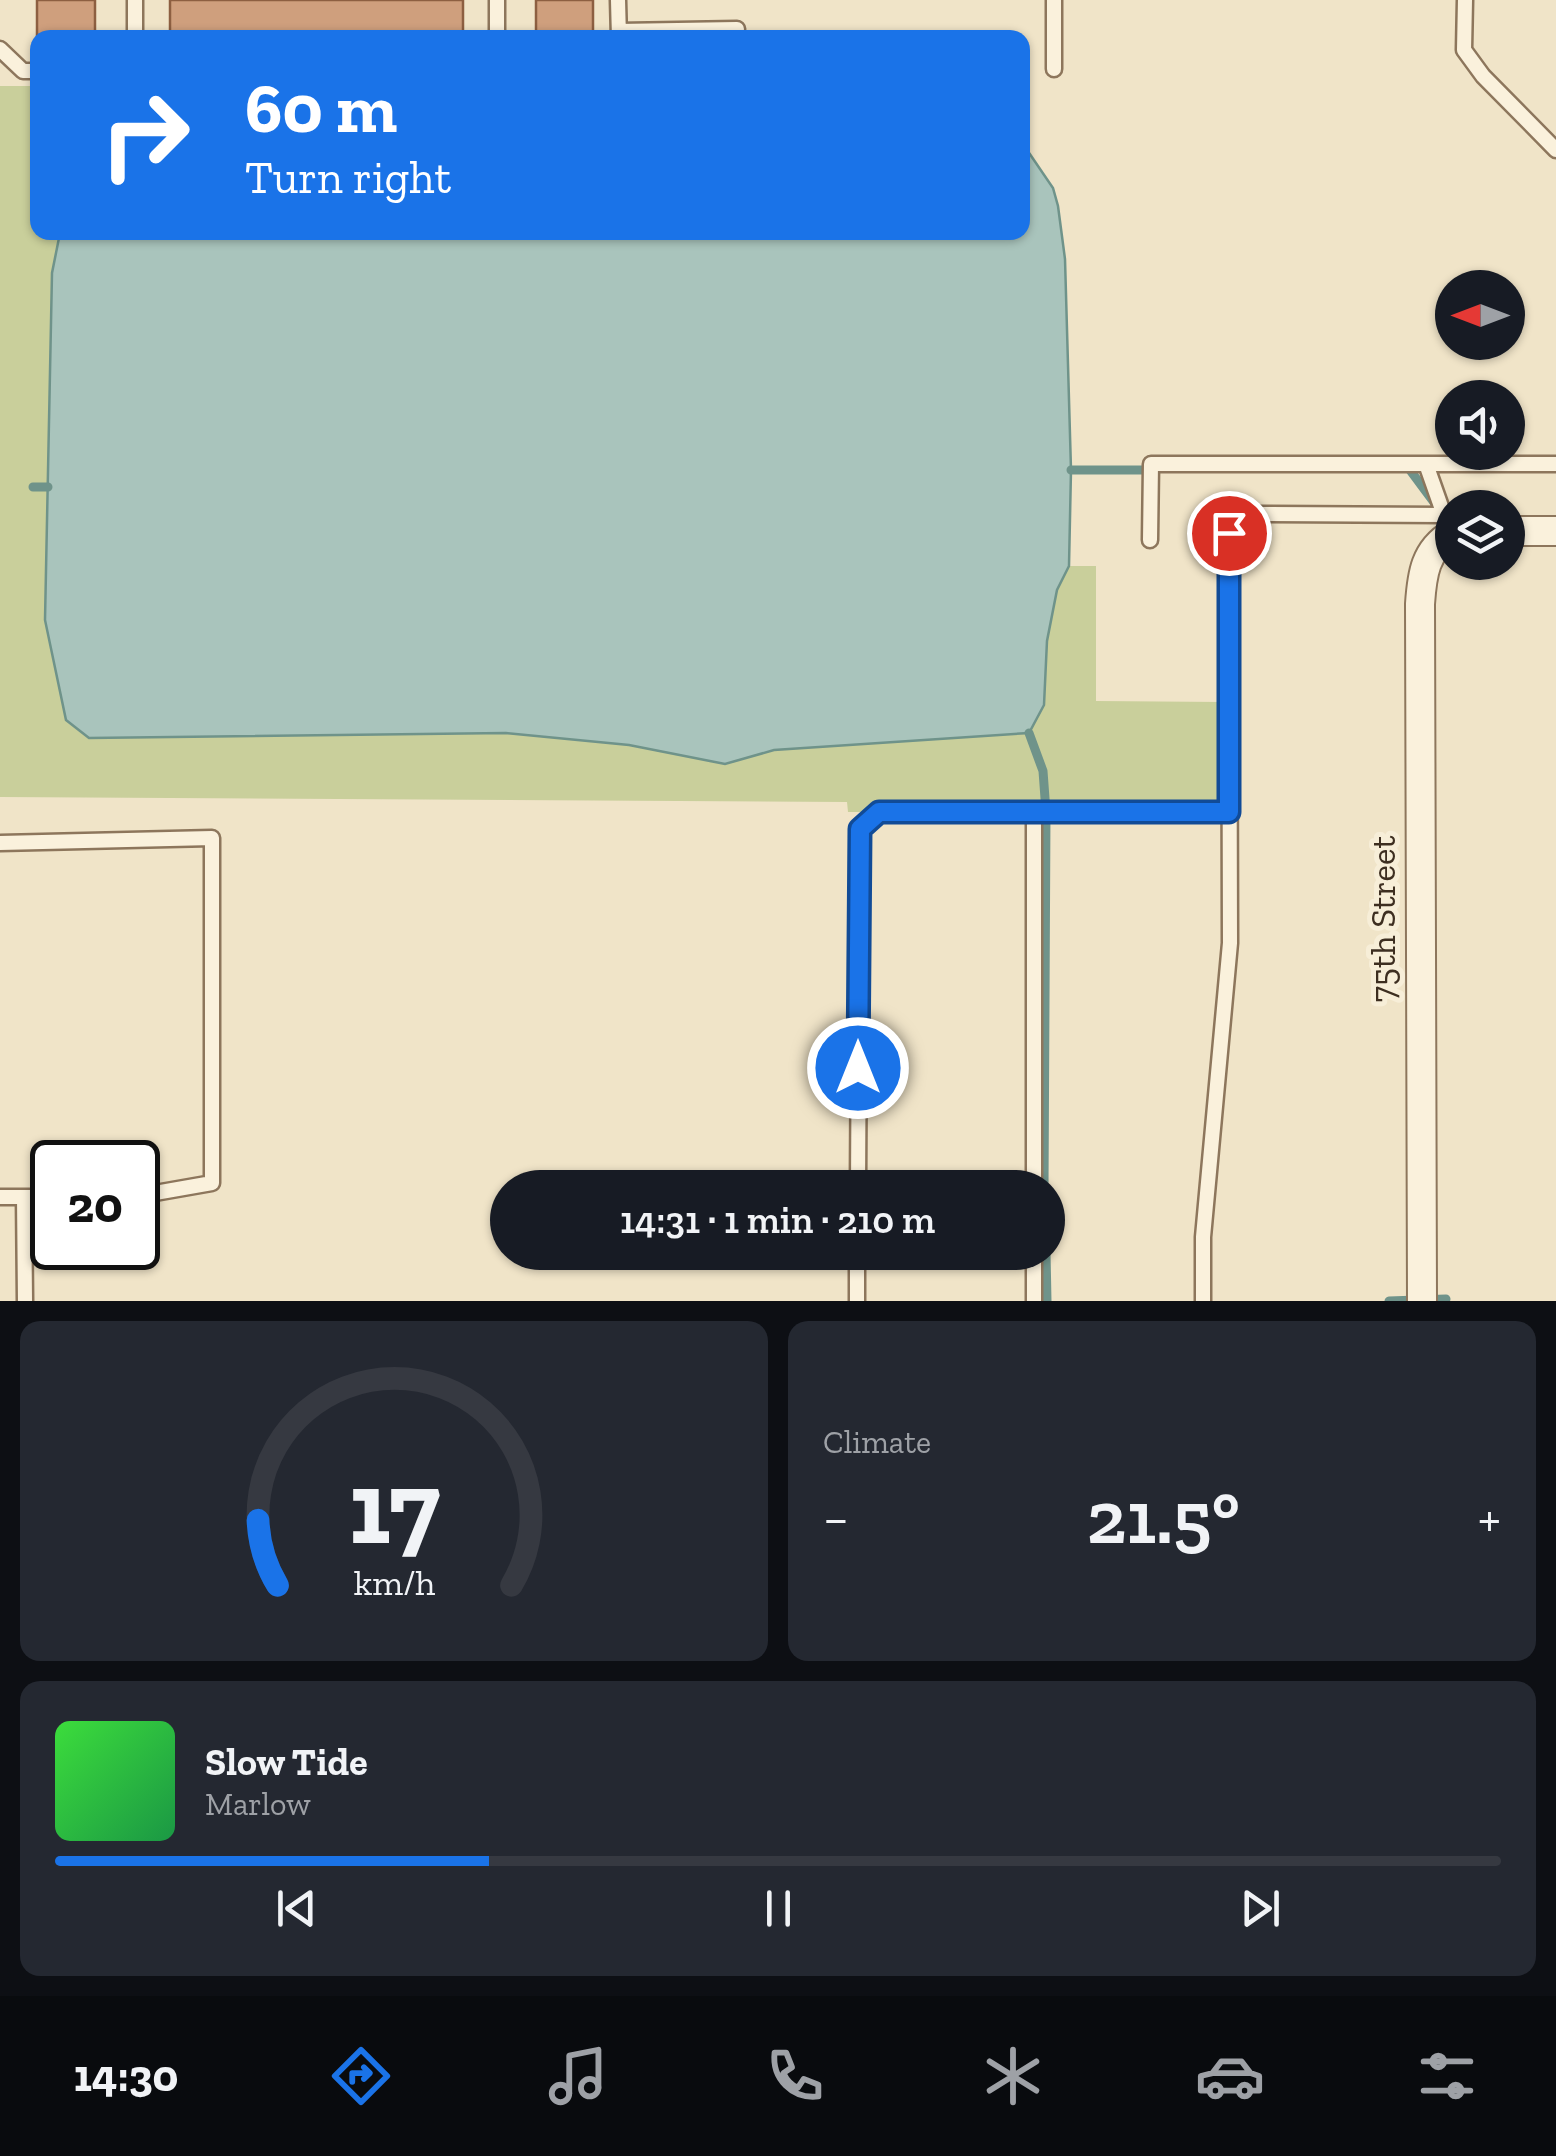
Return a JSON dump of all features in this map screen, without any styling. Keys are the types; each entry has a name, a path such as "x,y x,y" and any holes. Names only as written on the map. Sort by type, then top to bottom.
{"street":[{"path":"1525,531 1556,531"},
{"name":"75th Street","path":"1422,1301 1420,604 1422,574 1435,551"}],"lane":[{"path":"135,0 135,30"},
{"path":"497,0 497,30"},
{"path":"618,0 618,30"},
{"path":"1054,0 1054,69"},
{"path":"1465,0 1464,50 1483,76 1556,150"},
{"path":"697,30 736,28"},
{"path":"0,49 23,71 30,71"},
{"path":"1150,540 1151,464 1556,464"},
{"path":"1426,464 1435,492"},
{"path":"1203,1301 1203,1237 1230,943 1229,533 1254,514 1435,528"},
{"path":"858,1170 860,829 879,812 1229,812"},
{"path":"1034,812 1034,1170"},
{"path":"0,843 212,838 212,1182 160,1192"},
{"path":"0,1197 30,1197"},
{"path":"24,1197 25,1301"},
{"path":"857,1301 858,1270"},
{"path":"1034,1270 1034,1301"}],"green space":[{"path":"0,86 30,86 30,240 1030,240 1030,207 1031,260 1065,259 1069,566 1096,566 1096,701 1222,702 1222,803 1214,812 848,812 847,802 0,797"},
{"path":"1030,154 1053,188 1058,206 1030,207"}],"water":[{"path":"1030,154 1053,188 1065,259 1071,470 1069,566 1057,590 1047,641 1044,705 1029,733 774,750 725,764 629,745 506,733 89,738 66,720 45,620 52,273 59,240 1030,240"}],"building":[{"path":"37,0 95,0 95,30 37,30"},
{"path":"170,0 463,0 463,30 170,30"},
{"path":"536,0 593,0 593,30 536,30"}],"waterway":[{"path":"1071,470 1153,470"},
{"path":"1410,470 1435,504"},
{"path":"33,487 48,487"},
{"path":"1029,733 1043,771 1046,812 1044,1170"},
{"path":"1046,1270 1047,1301"},
{"path":"1389,1301 1446,1299"}],"route":[{"path":"858,1068 860,829 879,812 1229,812 1229,533"}]}
